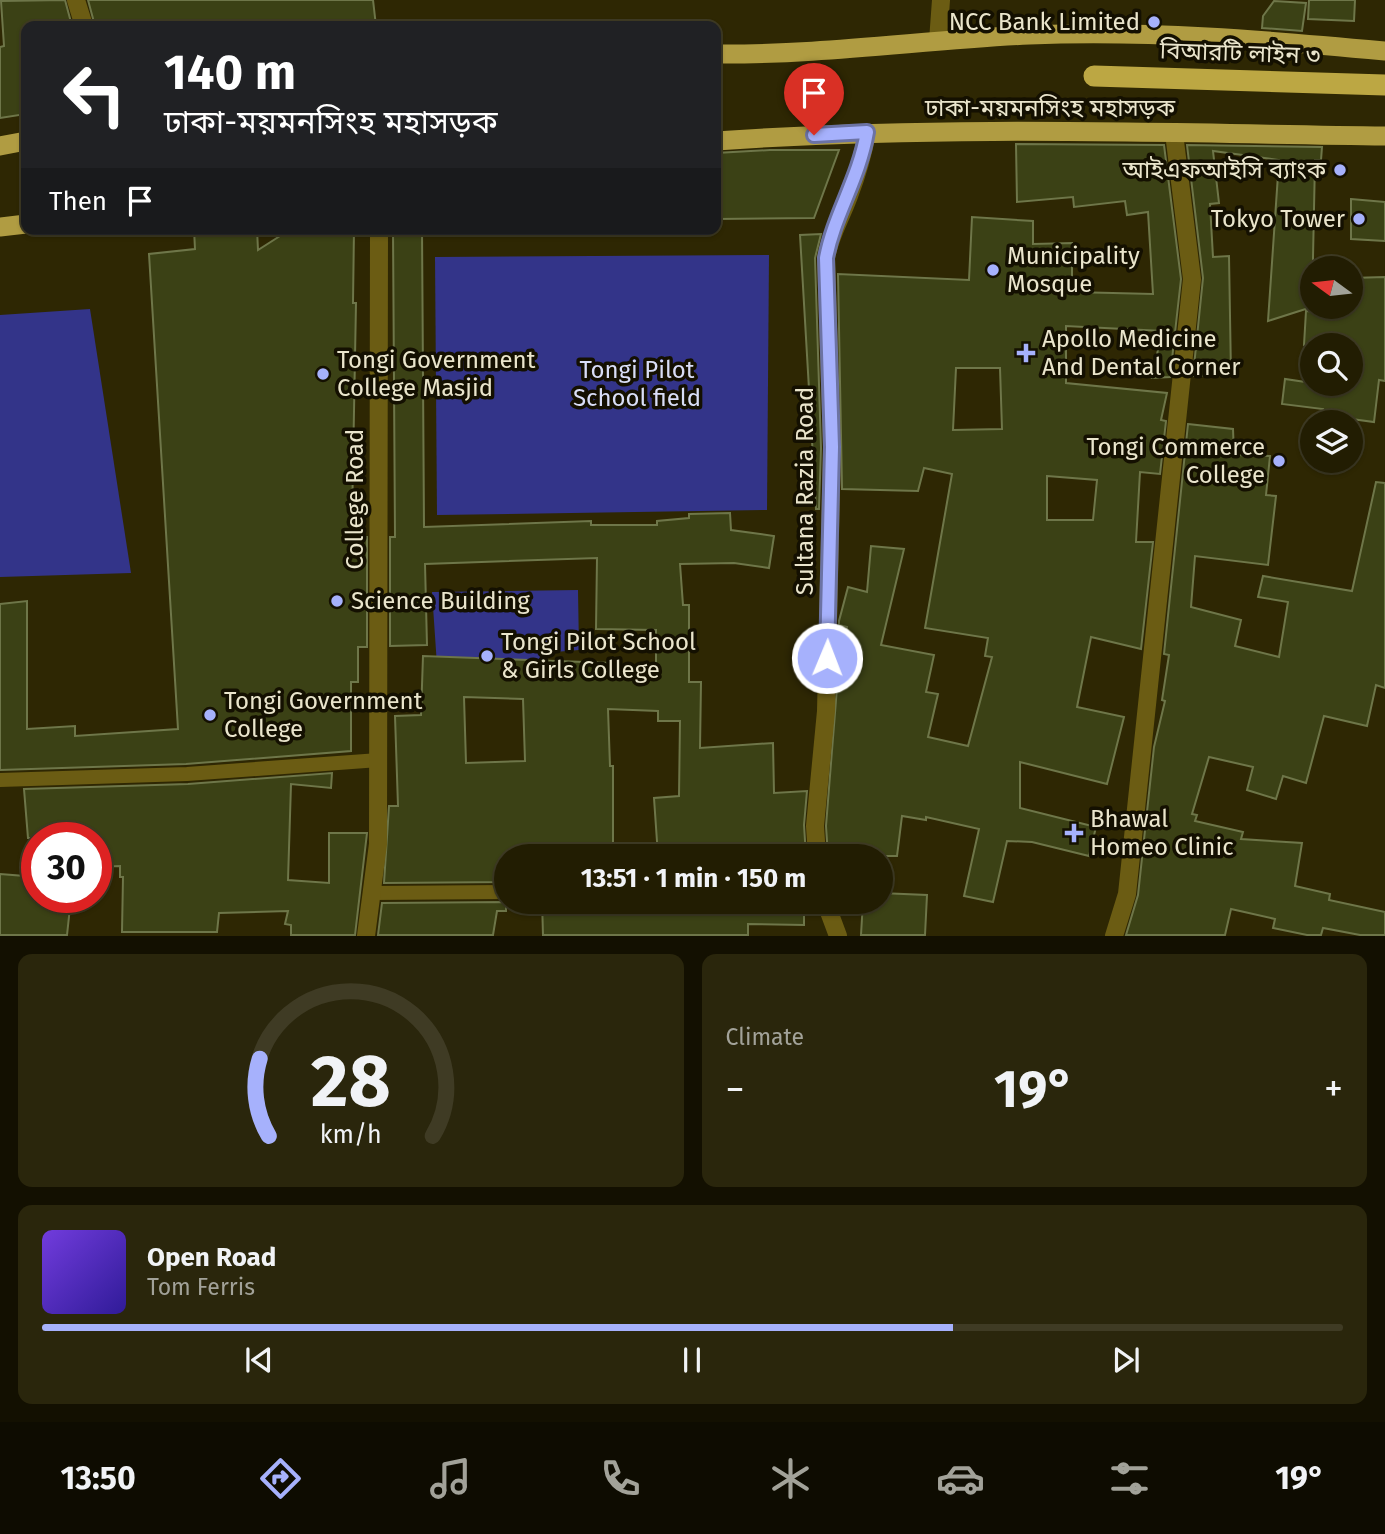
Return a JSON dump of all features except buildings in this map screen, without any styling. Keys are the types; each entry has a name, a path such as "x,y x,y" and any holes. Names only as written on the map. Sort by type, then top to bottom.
{"highway":[{"path":"721,54 818,52 1027,35 1174,33 1385,51"},
{"name":"বিআরটি লাইন ৩","path":"1094,76 1385,85"},
{"name":"ঢাকা-ময়মনসিংহ মহাসড়ক","path":"721,141 867,132 1096,130 1385,136"},
{"path":"0,146 21,142"},
{"path":"0,227 21,225"}],"street":[{"path":"76,0 82,21"},
{"path":"938,41 941,0"},
{"name":"Sultana Razia Road","path":"816,844 815,827 826,711 832,447 826,258 830,235 848,199 867,132"},
{"path":"1114,936 1127,894 1192,279 1182,224 1174,133"},
{"name":"College Road","path":"366,936 378,844 379,235"},
{"path":"830,914 838,936"}],"lane":[{"path":"0,780 187,774 379,760"},
{"path":"372,893 494,891"}],"green space":[{"name":"Tongi Pilot School field","path":"769,255 767,510 437,515 435,257"},
{"path":"90,309 131,573 0,577 0,315"},
{"path":"578,590 579,650 543,653 543,677 438,680 432,592"}],"place":[{"name":"NCC Bank Limited","path":"1154,22"},
{"name":"আইএফআইসি ব্যাংক","path":"1340,170"},
{"name":"Tokyo Tower","path":"1359,219"},
{"name":"Municipality Mosque","path":"993,270"},
{"name":"Apollo Medicine And Dental Corner","path":"1026,353"},
{"name":"Tongi Government College Masjid","path":"323,374"},
{"name":"Tongi Commerce College","path":"1279,461"},
{"name":"Science Building","path":"337,601"},
{"name":"Tongi Pilot School & Girls College","path":"487,656"},
{"name":"Tongi Government College","path":"210,715"},
{"name":"Bhawal Homeo Clinic","path":"1074,833"}],"route":[{"path":"814,135 867,132 848,199 830,235 826,258 832,447 827,658"}]}
